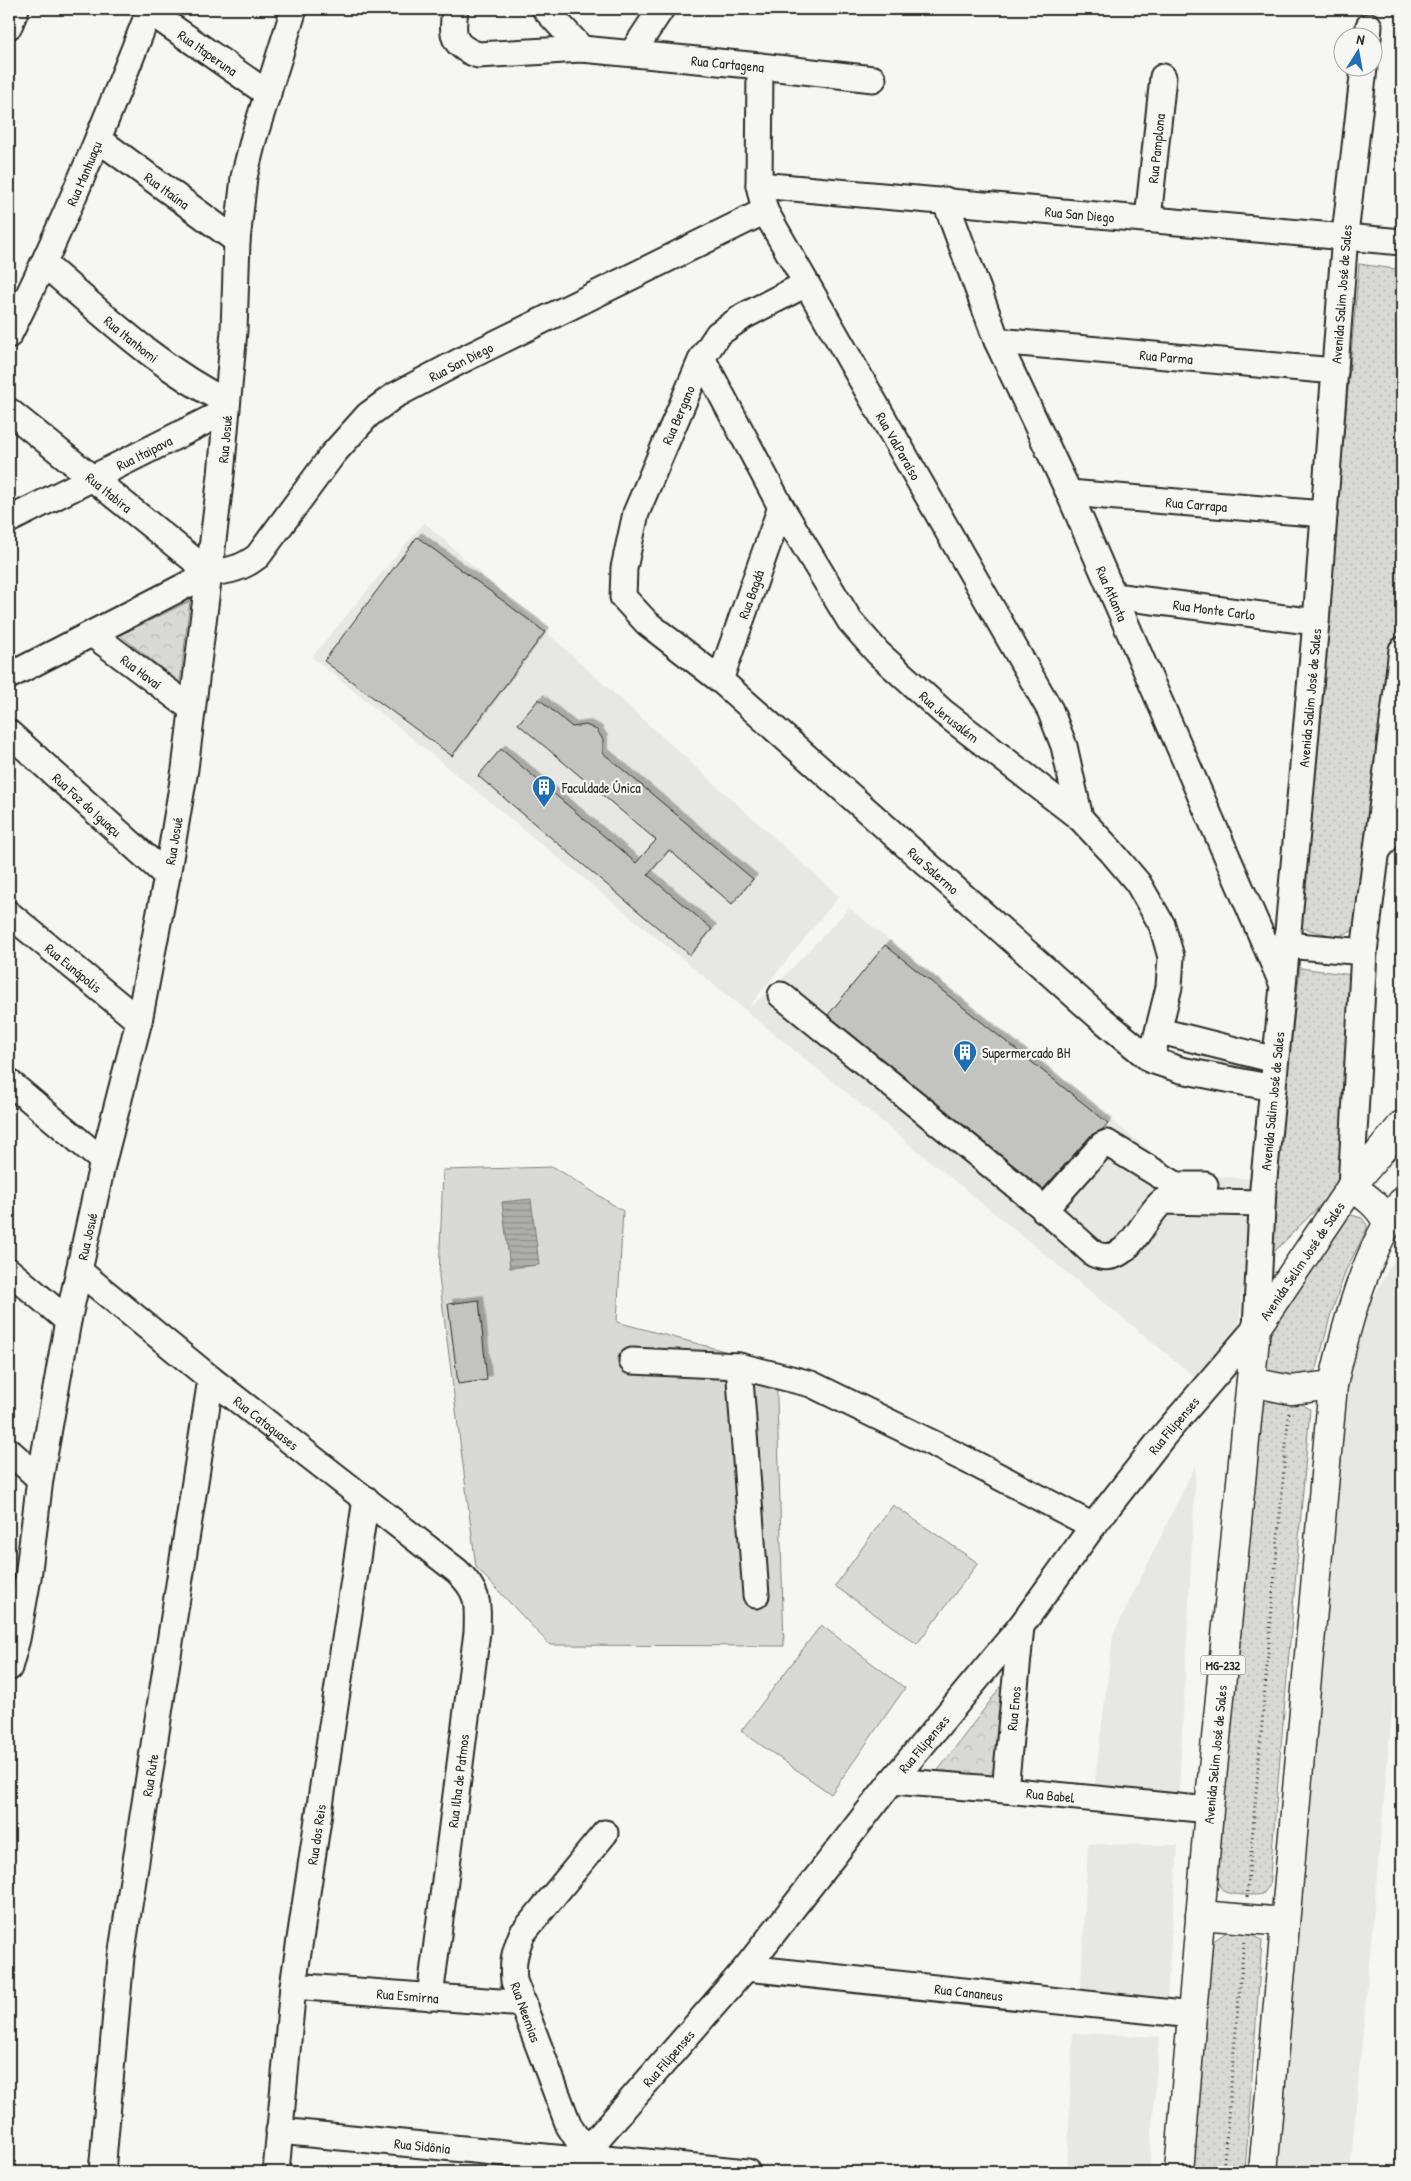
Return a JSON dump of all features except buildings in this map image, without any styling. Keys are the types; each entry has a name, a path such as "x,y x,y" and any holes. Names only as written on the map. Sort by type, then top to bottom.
{"main road":[{"name":"MG-232","path":"1351,1187 1402,1125"},
{"path":"1263,2172 1333,1385 1341,1347 1359,1290 1395,1212 1380,1209 1369,1198 1351,1187"},
{"name":"Avenida Selim José de Sales","path":"1179,2172 1209,1810 1256,1328 1351,1187"},
{"path":"1250,1382 1291,1390 1333,1385"},
{"path":"1200,1915 1285,1922"}],"street":[{"path":"9,26 16,9"},
{"name":"Rua Josué","path":"9,1668 13,1635 28,1578 40,1479 68,1321 103,1161 139,1021 168,876 192,709 221,475 234,331 237,241 244,177 254,137 294,9"},
{"name":"Rua Cartagena","path":"456,9 453,29 455,41 463,50 478,54 582,50 632,53 873,79"},
{"path":"546,9 582,50"},
{"path":"632,53 661,9"},
{"name":"Rua Itaperuna","path":"150,10 268,94"},
{"name":"Rua Manhuaçu","path":"9,335 44,264 98,139 150,10"},
{"name":"Rua ValParaíso","path":"760,66 759,185 765,211 1050,710 1064,746 1080,818"},
{"name":"Rua Pamplona","path":"1148,219 1162,77"},
{"name":"Avenida Salim José de Sales","path":"1256,1328 1262,1195 1316,622 1345,235 1363,78"},
{"name":"Rua Itaúna","path":"98,139 237,241"},
{"name":"Rua San Diego","path":"759,185 1345,235 1402,242"},
{"name":"Rua Atlanta","path":"945,200 997,341 1069,493 1283,986"},
{"name":"Rua San Diego","path":"210,572 246,566 258,556 333,454 368,415 394,396 462,360 765,211"},
{"name":"Rua Itanhomi","path":"44,264 168,367 226,406"},
{"name":"Rua Bergano","path":"623,597 624,568 636,513 702,358 718,334 744,316 806,284"},
{"name":"Rua Parma","path":"997,341 1335,371"},
{"name":"Rua Jerusalém","path":"702,358 781,508 850,621 878,653 942,712 1080,818 1138,883 1162,925 1171,958 1169,987 1160,1031 1151,1060"},
{"name":"Rua Itaipava","path":"9,520 92,479 226,406"},
{"name":"Rua Itabira","path":"9,411 210,572"},
{"name":"Rua Carrapa","path":"1069,493 1324,514"},
{"name":"Rua Bagdá","path":"720,680 781,508"},
{"path":"9,676 210,572"},
{"name":"Rua Monte Carlo","path":"1114,596 1316,622"},
{"name":"Rua Salermo","path":"623,597 647,623 720,680 1098,1016 1151,1060 1181,1070 1273,1088"},
{"name":"Rua Havaí","path":"92,634 192,709"},
{"path":"1351,1187 1364,952 1402,650"},
{"name":"Rua Foz do Iguaçu","path":"9,733 168,876"},
{"path":"1377,851 1402,819"},
{"name":"Rua Eunápolis","path":"9,914 139,1021"},
{"path":"1287,945 1364,952"},
{"path":"781,995 1044,1210 1094,1254 1102,1258 1120,1252 1130,1244 1163,1201 1262,1195"},
{"path":"1160,1031 1275,1060"},
{"path":"9,1082 103,1161"},
{"path":"1044,1210 1102,1145 1107,1143 1176,1185 1262,1195"},
{"path":"9,1271 68,1321"},
{"name":"Rua Cataguases","path":"79,1272 211,1379 457,1571"},
{"name":"Rua Filipenses","path":"585,2163 746,1968 892,1781 1021,1626 1093,1526 1165,1434 1256,1328"},
{"path":"632,1361 739,1366 811,1384 977,1465 1093,1526"},
{"path":"739,1366 756,1595"},
{"name":"Rua Rute","path":"102,2172 120,1957 211,1379"},
{"path":"9,1451 40,1479"},
{"name":"Rua dos Reis","path":"276,2172 293,1986 366,1499"},
{"name":"Rua Ilha de Patmos","path":"430,1997 478,1632 478,1602 474,1590 457,1571"},
{"name":"Rua Enos","path":"1004,1790 1021,1626"},
{"name":"Rua Babel","path":"892,1781 1209,1810"},
{"name":"Rua Neemias","path":"585,2163 514,1981 512,1966 514,1952 522,1934 604,1833"},
{"name":"Rua Cananeus","path":"746,1968 1192,2016"},
{"name":"Rua Esmirna","path":"293,1986 524,2004"},
{"name":"Rua Sidônia","path":"279,2130 585,2163 747,2172"}],"path":[{"path":"1224,2172 1291,1390"}],"shaded area":[{"path":"424,522 839,896 747,1009 775,986 849,908 1177,1173 1253,1179 1238,1333 1200,1381 312,657"},
{"path":"531,1199 539,1265 510,1268 502,1202"},
{"path":"1402,1245 1402,1601 1350,2172 1275,2172 1344,1405 1367,1309"},
{"path":"1196,1464 1179,1793 1094,1789 1113,1635"},
{"path":"1088,1844 1178,1845 1167,1997 1081,1989"},
{"path":"1073,2033 1159,2037 1149,2172 1067,2172"}],"green space":[{"path":"1359,264 1402,270 1402,585 1364,909 1357,929 1337,937 1302,928 1302,912"},
{"path":"190,601 180,683 120,635"},
{"path":"1300,968 1352,975 1344,1181 1270,1256 1286,1087"},
{"path":"554,1167 623,1211 617,1322 776,1365 784,1646 550,1645 476,1567 439,1277 443,1170"},
{"path":"1351,1215 1362,1218 1367,1225 1367,1229 1346,1270 1330,1317 1317,1368 1303,1380 1265,1371 1263,1356 1272,1326 1347,1218"},
{"path":"1278,1399 1300,1403 1310,1409 1269,1886 1263,1894 1238,1894 1223,1891 1218,1877 1257,1409 1267,1402"},
{"path":"893,1505 978,1563 917,1644 835,1586"},
{"path":"821,1625 905,1688 831,1794 741,1731"},
{"path":"1015,1668 997,1798 921,1793"},
{"path":"1237,1930 1254,1935 1262,1941 1245,2172 1192,2172 1212,1942 1228,1931"}],"place":[{"name":"Faculdade Única","path":"544,808"},
{"name":"Supermercado BH","path":"965,1073"}]}
